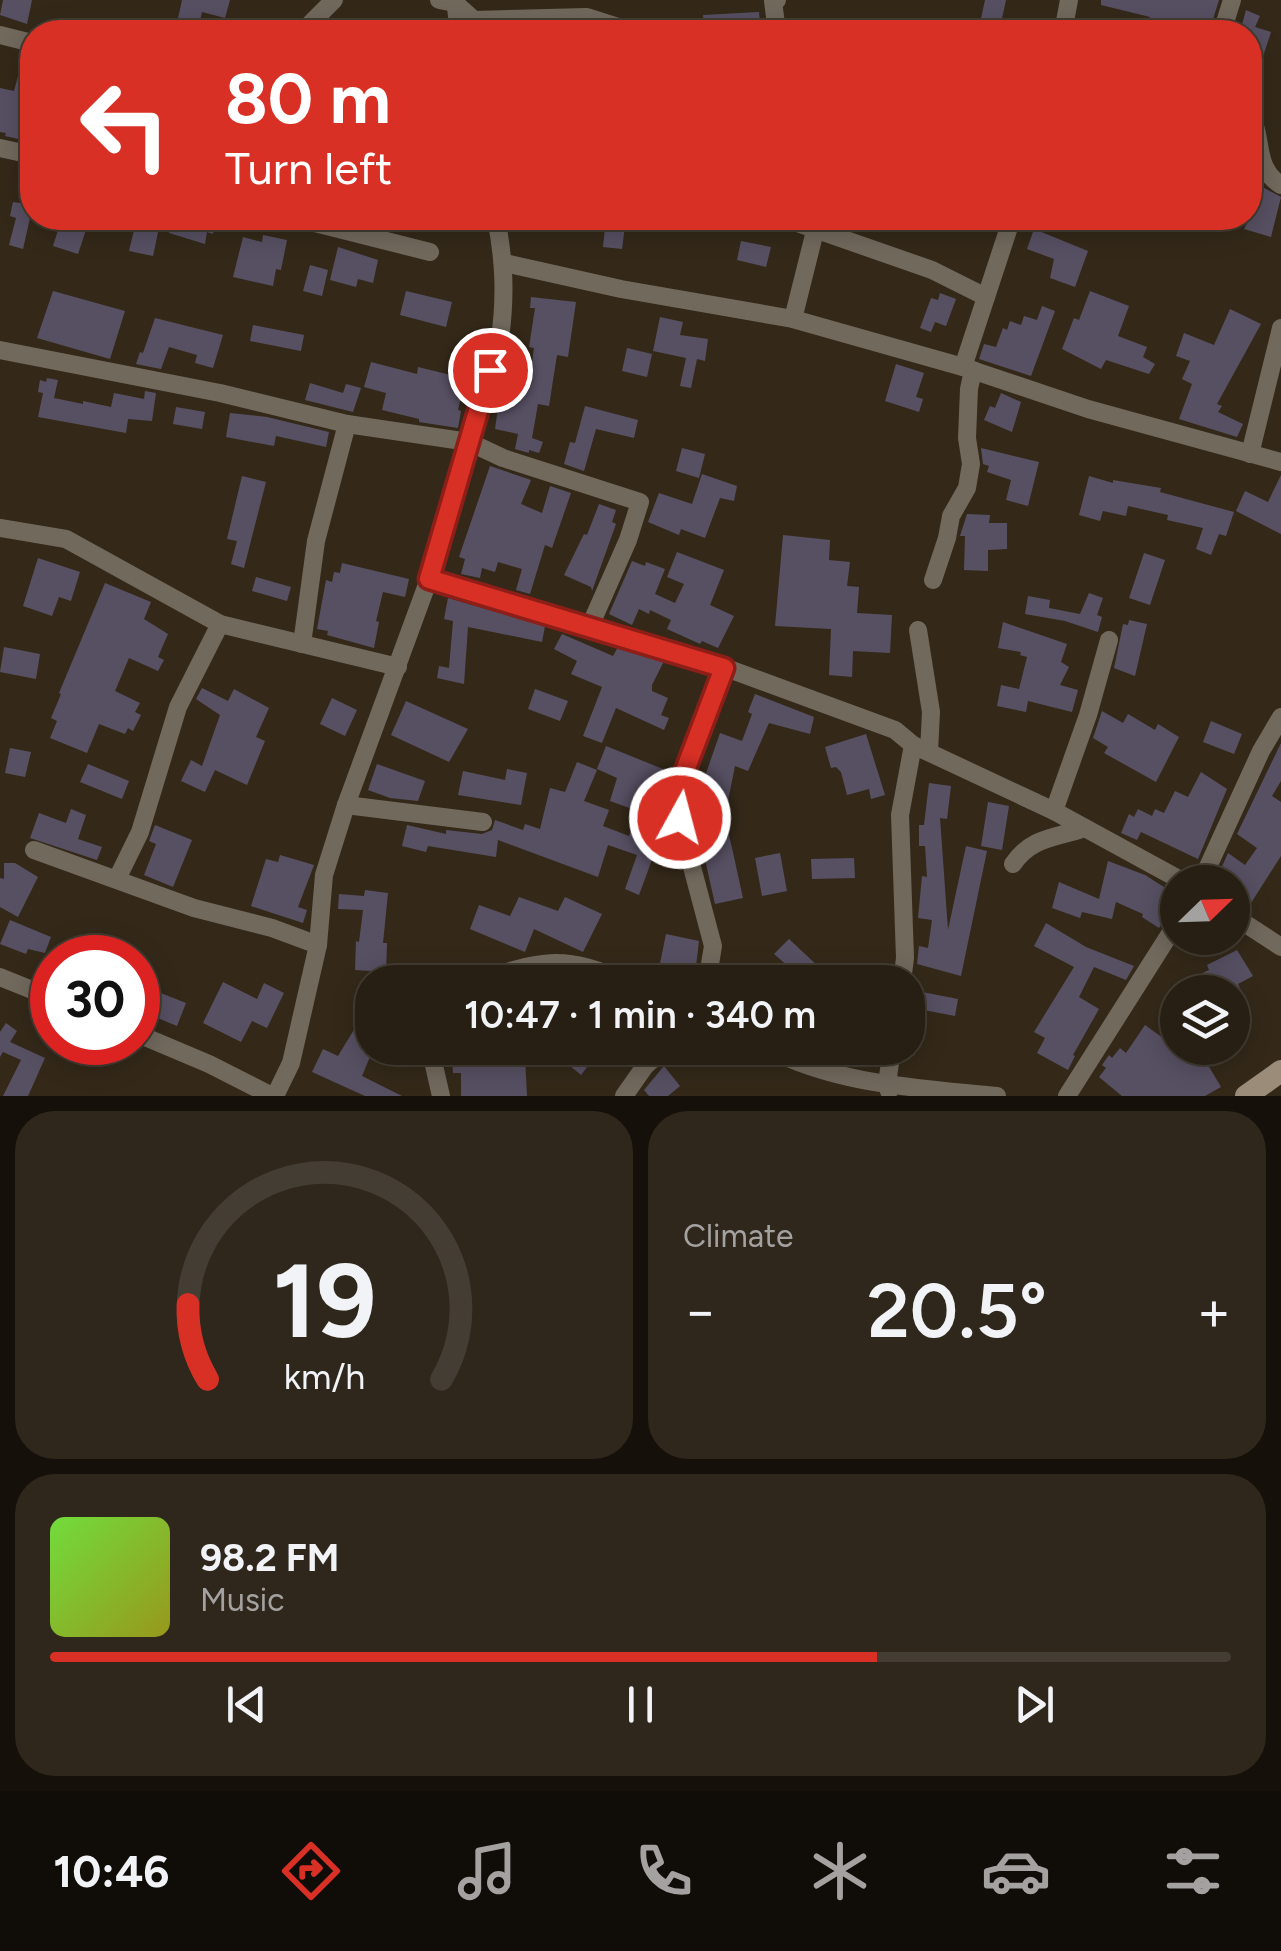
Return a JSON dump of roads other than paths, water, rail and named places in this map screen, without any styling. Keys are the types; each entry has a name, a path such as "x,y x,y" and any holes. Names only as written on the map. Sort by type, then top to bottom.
{"street":[{"path":"314,20 334,0"},
{"path":"450,1 474,20 596,20"},
{"path":"1262,164 1281,185"},
{"path":"342,230 430,252"},
{"path":"160,1043 274,1096 292,1063 318,946 324,874 429,579 500,338 505,264 498,230"},
{"path":"794,319 811,230"},
{"path":"832,230 932,270 986,297"},
{"path":"933,580 948,538 951,516 967,488 968,369 1008,230"},
{"path":"505,264 794,319 968,369 1088,409 1281,462"},
{"path":"1250,454 1281,328"},
{"path":"0,350 220,393 347,424 469,442 503,458 640,502 628,540 590,626"},
{"path":"302,644 316,541 347,424"},
{"path":"0,528 66,539 220,624 398,667"},
{"path":"429,579 724,668 895,730 921,748 1054,811 1160,869"},
{"path":"117,879 140,832 178,706 220,624"},
{"path":"905,965 900,815 932,712 918,630"},
{"path":"1054,811 1088,715 1108,640"},
{"path":"711,965 714,946 680,818 680,792 724,668"},
{"path":"1209,865 1281,716"},
{"path":"346,804 483,822"},
{"path":"1012,864 1023,848 1037,841 1085,828"},
{"path":"34,850 194,908 272,928 318,946"},
{"path":"1250,927 1281,947"},
{"path":"1067,1096 1160,949"},
{"path":"530,965 582,965"},
{"path":"0,977 30,989"},
{"path":"434,1065 441,1096"},
{"path":"624,1096 646,1065"},
{"path":"806,1065 889,1090 997,1096"},
{"path":"889,1090 891,1065"},
{"path":"1246,1096 1281,1071"}]}
